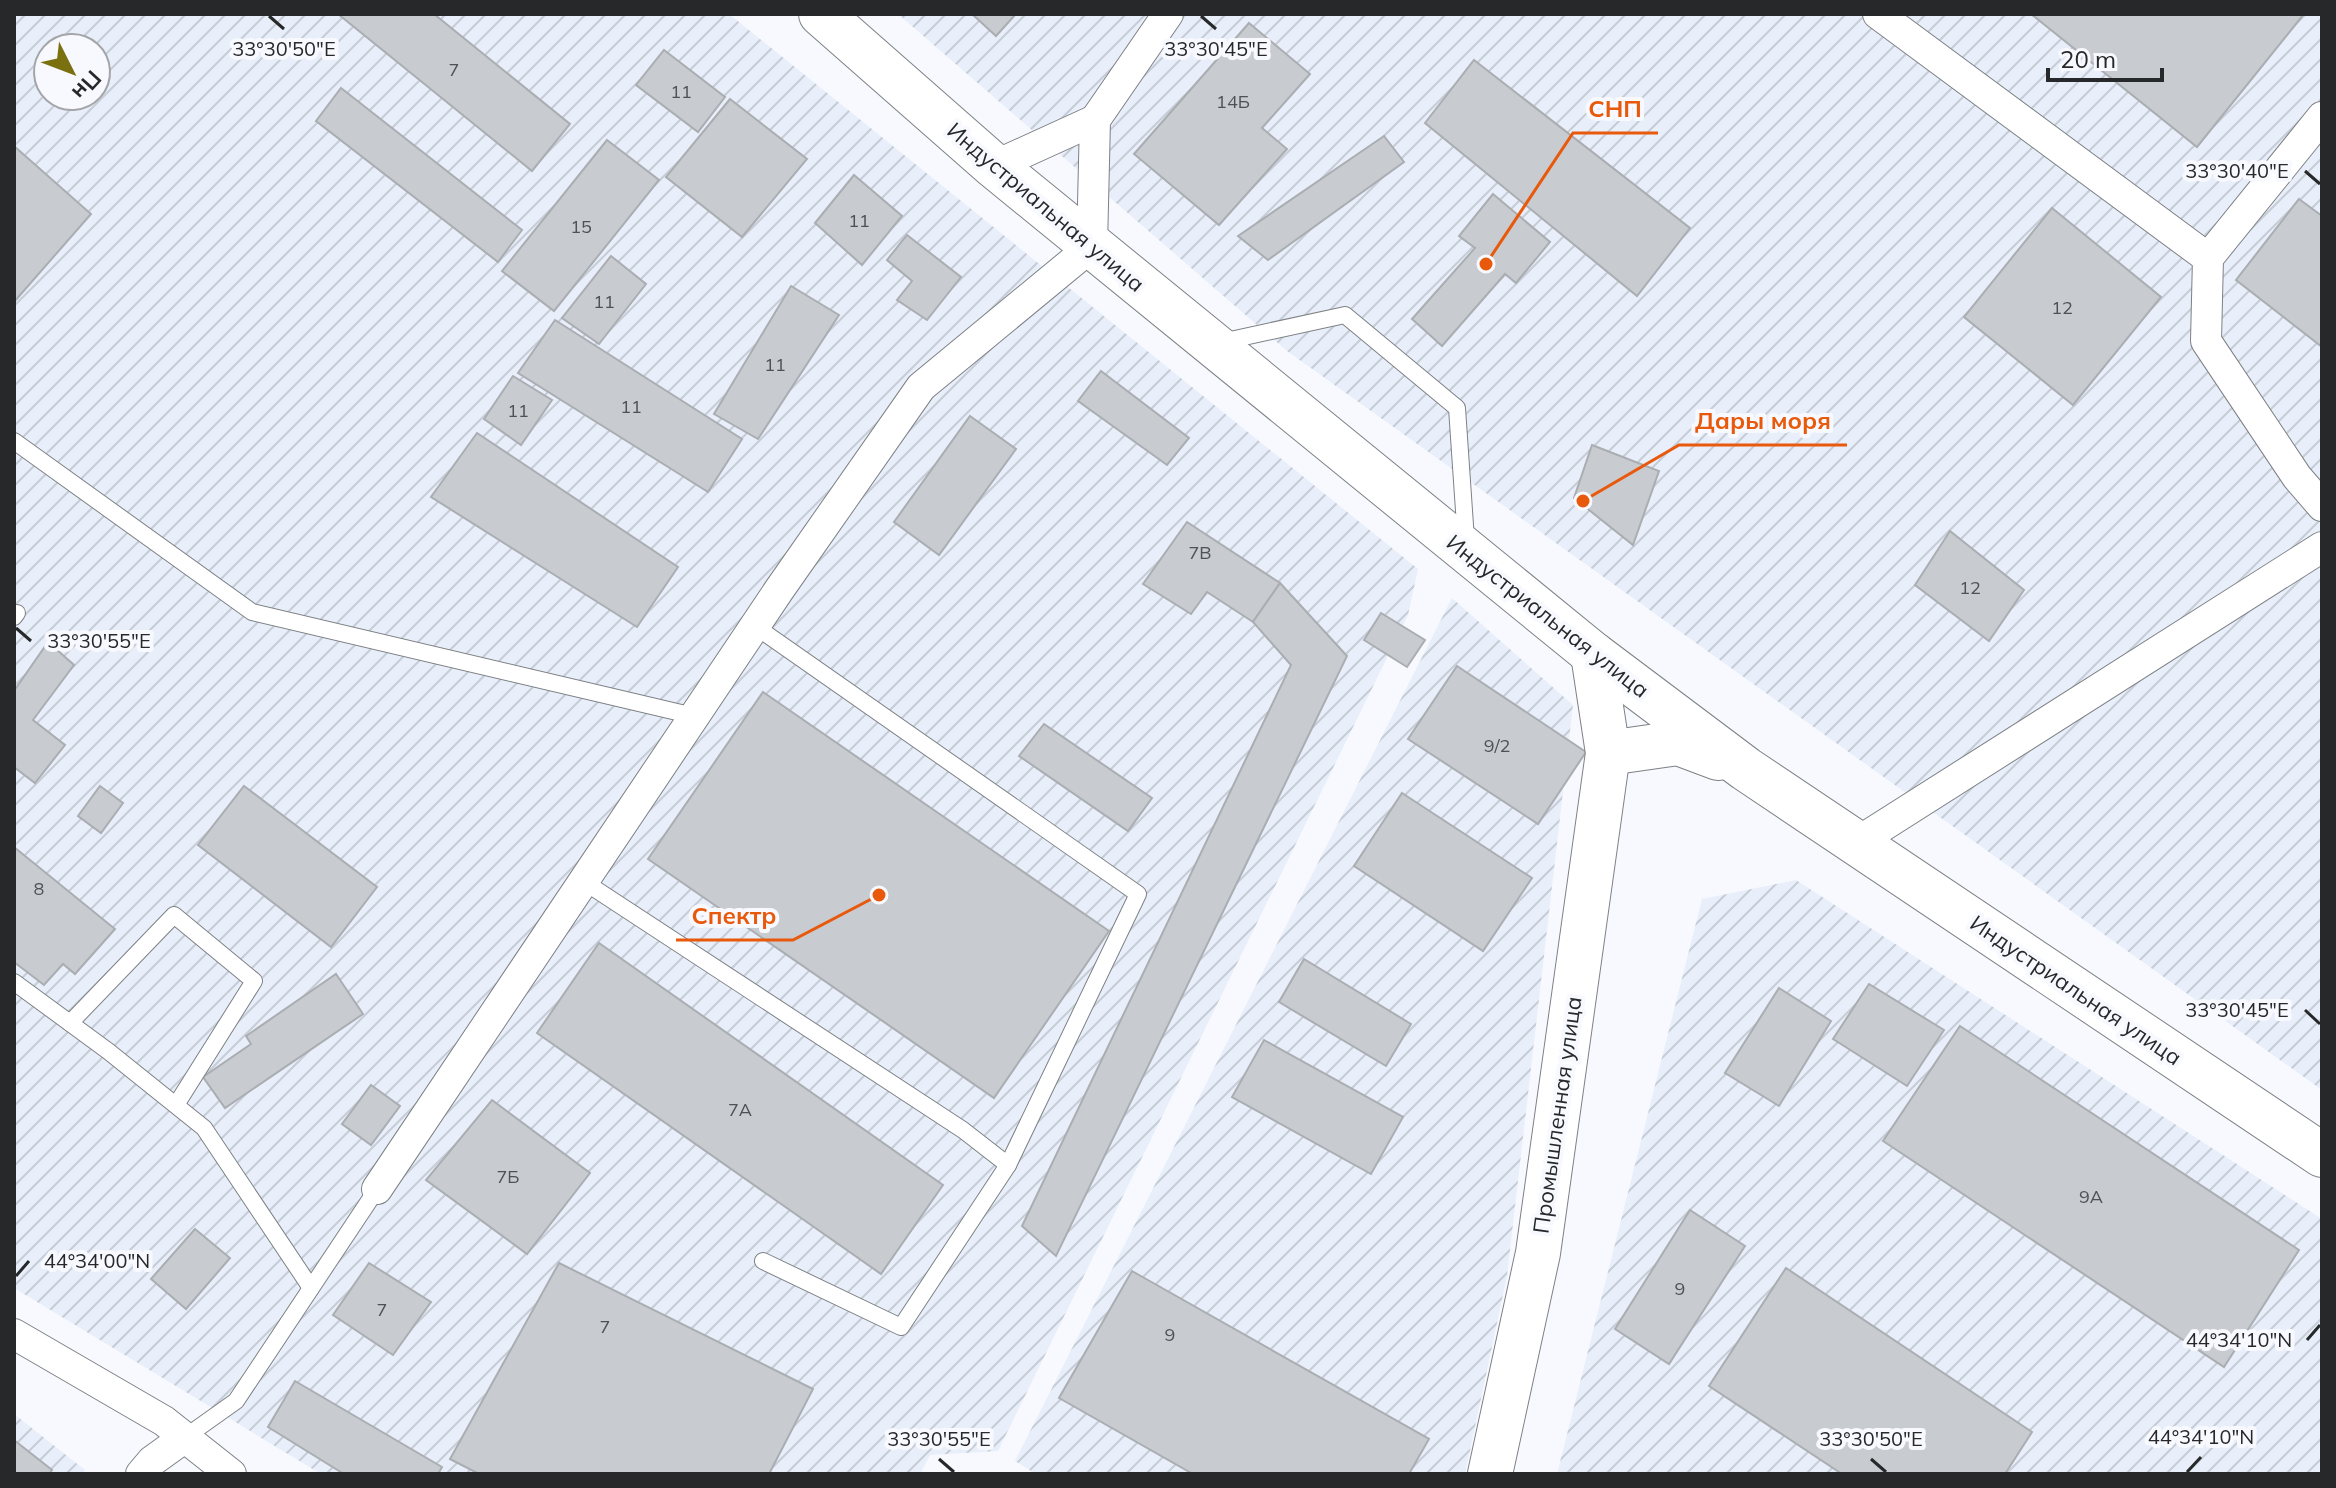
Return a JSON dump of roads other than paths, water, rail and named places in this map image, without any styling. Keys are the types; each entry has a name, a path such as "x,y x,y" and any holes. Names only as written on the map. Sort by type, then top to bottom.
{"main road":[{"name":"Индустриальная улица","path":"821,14 994,166 1593,654 1746,769 2322,1155"},
{"name":"Промышленная улица","path":"1490,1474 1538,1253 1608,753 1593,654"},
{"path":"1608,753 1678,743 1746,769"}],"street":[{"path":"994,166 1095,120 1168,14"},
{"path":"1878,14 2208,258"},
{"path":"2322,117 2208,258 2206,341 2297,477 2322,506"},
{"path":"377,1189 755,626 921,387 1092,246 1095,120"},
{"path":"1856,843 2322,547"},
{"path":"14,1334 164,1421 231,1474"},
{"path":"141,1474 152,1461 184,1438"}],"lane":[{"path":"1211,344 1345,315 1457,408 1467,554"},
{"path":"14,441 252,612 694,716"},
{"path":"755,626 1138,894 1008,1165 901,1327 763,1261"},
{"path":"583,881 963,1130 1008,1165"},
{"path":"70,1023 174,915 254,981 176,1105"},
{"path":"14,982 204,1128 311,1288"},
{"path":"184,1438 236,1401 377,1189"}],"place":[{"name":"СНП","path":"1486,264"},
{"name":"Дары моря","path":"1583,501"},
{"name":"Спектр","path":"879,895"}]}
